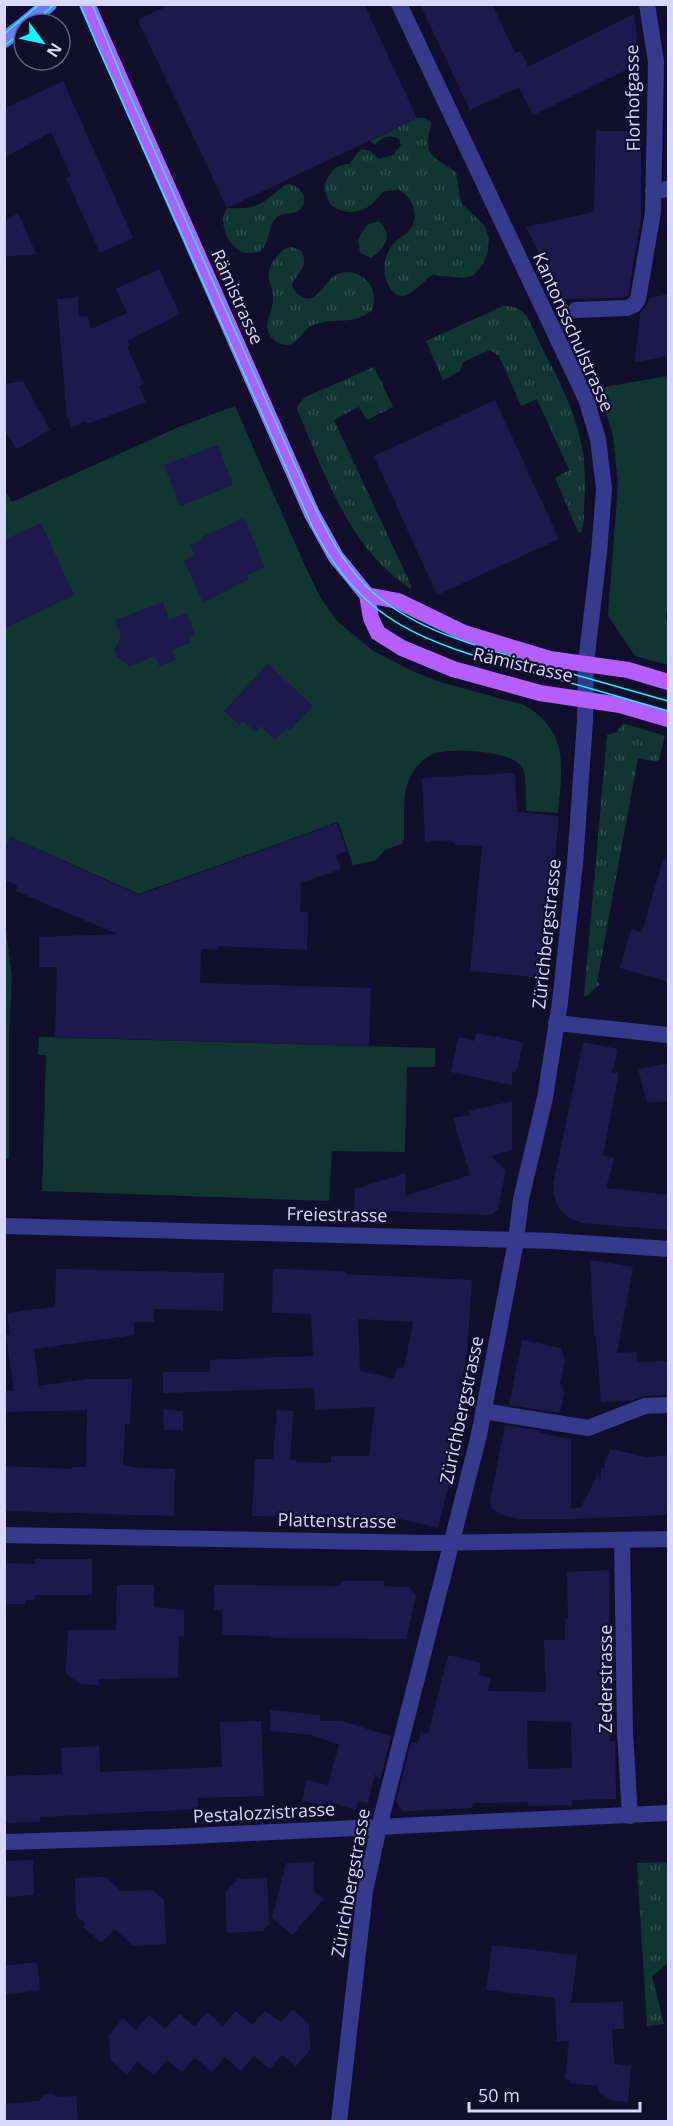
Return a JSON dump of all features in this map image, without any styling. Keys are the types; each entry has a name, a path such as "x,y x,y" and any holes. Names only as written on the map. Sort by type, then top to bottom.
{"main road":[{"name":"Rämistrasse","path":"87,4 312,514 336,557 367,595 371,618 378,633 402,648 453,669 530,691 620,705 669,719"},
{"name":"Rämistrasse","path":"367,595 398,601 464,633 550,659 628,670 669,682"}],"street":[{"name":"Kantonsschulstrasse","path":"399,4 577,380 595,429 604,489 586,663 586,699"},
{"name":"Florhofgasse","path":"576,310 627,308 634,305 638,299 661,190 656,62 647,4"},
{"name":"Zürichbergstrasse","path":"339,2121 365,1891 379,1827 453,1542 483,1411 516,1241 521,1199 545,1098 575,864 586,699"},
{"path":"556,1023 669,1035"},
{"name":"Freiestrasse","path":"4,1226 573,1242 669,1249"},
{"path":"483,1411 588,1428 645,1406 669,1405"},
{"name":"Plattenstrasse","path":"4,1535 428,1543 669,1539"},
{"name":"Zederstrasse","path":"622,1541 625,1733 630,1816"},
{"name":"Pestalozzistrasse","path":"4,1842 170,1837 669,1813"}],"green space":[{"path":"417,118 425,118 431,122 428,141 430,152 437,160 456,172 461,203 485,226 489,239 488,251 483,264 474,275 463,278 432,275 412,292 401,296 395,294 387,283 385,264 392,246 413,225 415,216 409,199 399,190 385,191 366,208 350,212 340,210 330,204 324,188 332,171 344,164 350,164 362,149 370,151 379,159 393,155 401,145 399,139 386,137 375,145 370,141"},
{"path":"290,184 303,194 304,202 300,209 275,219 268,239 259,252 244,253 235,247 227,237 223,225 227,208 253,207"},
{"path":"378,221 387,236 384,246 371,258 360,253 358,239 367,225"},
{"path":"292,247 301,251 304,261 302,269 292,284 298,294 312,298 334,276 348,272 363,277 372,289 374,304 371,311 364,316 350,320 313,325 292,344 283,345 274,340 267,326 273,301 269,269 280,253"},
{"path":"503,306 516,308 526,315 570,405 581,442 584,462 584,520 581,533 578,532 555,478 569,470 537,399 521,406 499,356 490,350 463,362 460,371 443,380 426,341"},
{"path":"374,367 393,407 367,420 359,407 334,420 411,589 390,573 355,532 329,484 297,409 305,397"},
{"path":"668,376 668,607 666,616 668,665 635,656 608,616 618,485 613,435 598,388"},
{"path":"235,406 302,559 320,597 336,620 372,650 410,670 437,681 524,705 539,715 556,739 560,752 561,781 558,813 526,811 523,769 509,758 483,752 444,751 432,754 416,767 406,788 402,844 385,850 375,861 353,865 338,822 139,894 10,837 5,849 5,491 12,502 181,426"},
{"path":"623,723 665,736 658,762 638,758 597,982 600,984 584,996 607,735 617,732"},
{"path":"5,920 12,978 9,1037 9,1159 4,1158"},
{"path":"39,1037 435,1048 435,1067 407,1067 405,1152 332,1151 329,1201 42,1191 46,1055 38,1055"},
{"path":"668,1862 668,1963 652,1976 664,2024 647,2026 637,1863"}],"building":[{"path":"171,4 364,4 417,118 227,208 138,20"},
{"path":"420,4 492,4 515,53 521,51 528,67 634,14 640,63 533,115 519,87 470,110"},
{"path":"63,81 133,238 100,253 66,178 71,176 51,132 4,158 4,109"},
{"path":"596,131 641,131 641,219 628,295 615,298 561,299 526,227 594,212"},
{"path":"18,213 36,254 4,257 4,222"},
{"path":"159,269 180,314 127,341 130,345 127,347 144,384 139,386 146,402 71,428 69,418 67,419 57,299 78,297 79,317 88,316 91,329 127,313 116,289"},
{"path":"669,294 669,356 635,362 640,313 647,305 649,298"},
{"path":"23,381 50,430 17,449 4,430 4,384"},
{"path":"495,400 559,539 437,595 374,456"},
{"path":"218,445 233,485 180,506 164,465"},
{"path":"244,518 265,567 247,575 249,579 203,603 184,560 195,555 190,545"},
{"path":"41,523 74,595 4,629 4,540"},
{"path":"163,602 169,620 187,613 195,635 189,638 191,643 172,650 176,660 159,666 155,656 130,666 117,657 114,650 121,637 115,620"},
{"path":"268,664 313,706 290,730 287,728 275,740 261,726 255,732 243,721 239,725 224,711"},
{"path":"515,773 517,812 559,816 543,978 470,971 482,846 456,845 450,840 425,842 422,778"},
{"path":"337,823 347,851 336,855 341,869 301,883 300,912 308,912 307,950 219,946 219,950 201,949 200,983 371,988 369,1046 55,1037 57,967 39,967 39,937 117,934 16,891 17,885 4,880 4,850 10,837 139,895"},
{"path":"663,859 669,860 669,982 620,968 631,929 642,932"},
{"path":"476,1033 523,1042 516,1073 512,1072 512,1085 451,1072 458,1037 474,1041"},
{"path":"583,1042 618,1049 612,1073 619,1072 603,1155 614,1158 606,1188 669,1195 669,1230 581,1223 568,1217 558,1207 553,1185"},
{"path":"669,1063 669,1101 647,1103 638,1069"},
{"path":"512,1101 512,1150 491,1156 506,1170 498,1209 491,1215 354,1210 355,1189 406,1173 405,1196 470,1175 453,1118 470,1115 469,1111"},
{"path":"590,1260 633,1267 617,1353 636,1352 637,1362 669,1361 669,1395 645,1396 629,1401 601,1402 596,1336 594,1336"},
{"path":"56,1269 224,1273 223,1311 154,1309 154,1322 134,1322 134,1335 34,1349 39,1386 87,1379 132,1379 130,1424 125,1424 123,1465 175,1469 174,1516 4,1511 4,1466 72,1469 72,1467 86,1467 87,1410 4,1412 4,1391 14,1391 6,1335 10,1335 7,1313 55,1307"},
{"path":"273,1269 345,1271 345,1274 472,1280 467,1351 446,1465 453,1467 438,1528 396,1518 252,1516 255,1459 273,1459 277,1410 293,1411 290,1460 331,1463 331,1456 369,1456 375,1407 315,1410 314,1388 163,1393 163,1372 210,1372 210,1360 313,1356 311,1314 272,1313","holes":["358,1319 413,1322 404,1368 397,1368 394,1379 360,1371"]},
{"path":"522,1340 561,1348 565,1360 560,1383 564,1393 558,1413 509,1405"},
{"path":"163,1409 183,1411 183,1430 164,1430"},
{"path":"505,1425 542,1431 540,1433 571,1439 571,1509 581,1507 598,1474 601,1481 601,1469 605,1468 605,1462 611,1449 646,1457 669,1455 669,1515 519,1519 502,1515 492,1508 490,1501"},
{"path":"35,1559 92,1559 92,1595 35,1595 35,1600 25,1600 25,1604 4,1604 4,1563 35,1564"},
{"path":"609,1570 610,1741 615,1741 616,1799 572,1800 572,1805 528,1806 528,1802 473,1803 472,1808 403,1811 396,1802 411,1742 417,1744 421,1732 428,1734 448,1655 481,1663 479,1675 491,1678 488,1691 546,1692 544,1640 565,1640 565,1619 568,1619 567,1572","holes":["527,1721 571,1722 572,1768 528,1769"]},
{"path":"341,1581 384,1581 384,1586 409,1587 416,1596 406,1639 271,1638 271,1636 222,1635 222,1610 214,1610 214,1585 340,1586"},
{"path":"117,1585 154,1585 154,1607 184,1610 184,1636 179,1637 178,1678 99,1679 99,1685 80,1684 66,1674 68,1630 116,1630"},
{"path":"270,1710 320,1715 320,1721 341,1721 391,1736 380,1781 375,1774 368,1803 358,1801 356,1810 326,1801 325,1806 302,1800 307,1780 328,1785 339,1745 312,1735 270,1731"},
{"path":"261,1721 264,1796 198,1798 198,1809 40,1817 40,1822 4,1823 4,1776 62,1774 61,1748 99,1746 100,1772 222,1767 220,1722"},
{"path":"33,1860 34,1895 4,1897 4,1861"},
{"path":"314,1862 314,1891 324,1899 292,1935 272,1918 286,1863"},
{"path":"106,1877 121,1891 153,1890 164,1900 166,1944 134,1946 114,1929 102,1943 83,1927 85,1923 76,1915 75,1878"},
{"path":"267,1878 269,1924 263,1931 227,1933 225,1892 238,1879"},
{"path":"492,1945 577,1955 571,2003 623,2002 624,2029 612,2029 614,2064 631,2066 628,2102 613,2101 599,2092 597,2086 571,2083 571,2080 565,2079 569,2039 557,2041 555,1998 486,1990"},
{"path":"37,1962 40,1990 4,1995 4,1966"},
{"path":"293,2009 309,2024 310,2050 296,2066 282,2055 270,2069 254,2056 241,2071 225,2057 212,2072 195,2058 182,2072 167,2060 154,2075 137,2061 127,2075 110,2060 109,2035 123,2018 136,2030 149,2015 165,2029 179,2014 195,2026 207,2012 223,2026 236,2011 252,2025 265,2011 281,2022"},
{"path":"45,2094 58,2097 76,2096 78,2120 4,2121 4,2104 39,2101"}],"tram line":[{"path":"4,34 40,4"},
{"path":"46,12 55,4"},
{"path":"80,4 313,528 333,561 354,587 376,608 400,625 456,650 668,711"},
{"path":"92,4 123,80 306,490 332,541 357,576 384,601 420,624 481,647 668,701"},
{"path":"4,46 12,40"}]}
